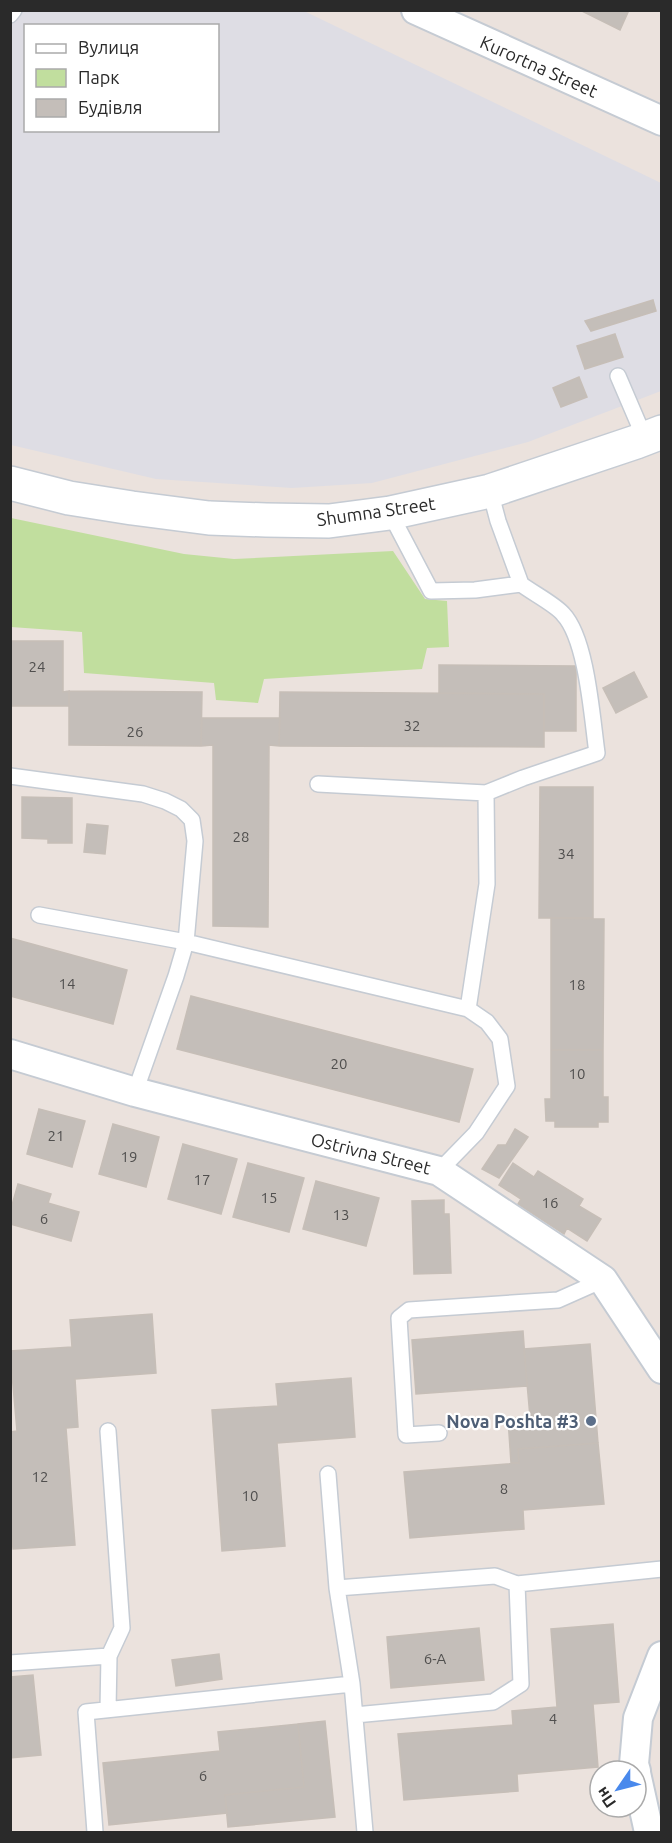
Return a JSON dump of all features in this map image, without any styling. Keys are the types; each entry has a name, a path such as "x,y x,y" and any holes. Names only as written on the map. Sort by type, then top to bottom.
{"main road":[{"name":"Shumna Street","path":"10,483 69,498 209,518 329,520 390,513 490,491 653,435"}],"street":[{"name":"Kurortna Street","path":"416,10 662,121"},
{"name":"Ostrivna Street","path":"12,1063 135,1092 440,1171 603,1280 662,1369"},
{"path":"634,1759 638,1718 662,1656"}],"lane":[{"path":"10,15 14,10"},
{"path":"618,376 653,435"},
{"path":"318,784 486,793 597,753 584,659 575,634 563,614 521,584 498,521 490,491"},
{"path":"390,513 431,591 475,590 521,584"},
{"path":"10,776 143,794 181,808 192,820 195,841 186,942 135,1092"},
{"path":"468,1009 487,884 486,793"},
{"path":"39,915 186,942 468,1009 487,1022 500,1039 507,1086 476,1133 440,1171"},
{"path":"439,1433 406,1436 399,1318 409,1310 558,1300 603,1280"},
{"path":"108,1431 122,1628 109,1656 108,1709"},
{"path":"328,1474 337,1588 352,1684 365,1833"},
{"path":"337,1588 495,1576 517,1584 662,1569"},
{"path":"355,1715 493,1702 521,1684 517,1584"},
{"path":"10,1663 109,1656"},
{"path":"95,1833 86,1712 352,1684"}],"shaded area":[{"path":"10,11 304,11 661,183 661,391 528,442 372,483 292,488 156,479 11,445"}],"green space":[{"path":"11,518 184,554 234,559 393,551 425,599 447,601 449,647 427,648 422,669 264,679 258,703 216,700 214,683 84,673 82,632 11,627"}],"building":[{"path":"580,10 629,10 620,30"},
{"path":"653,300 656,311 591,331 585,321"},
{"path":"615,334 623,357 585,369 577,346"},
{"path":"579,377 587,397 561,407 553,388"},
{"path":"10,641 63,641 63,692 69,691 69,706 10,706"},
{"path":"439,665 576,666 576,731 544,731 544,694 439,693"},
{"path":"634,672 647,697 616,713 603,688"},
{"path":"69,691 202,692 201,746 69,745"},
{"path":"280,692 544,694 544,747 279,746"},
{"path":"202,718 280,718 279,746 269,745 268,927 213,926 213,745 201,746"},
{"path":"540,787 593,787 593,918 539,918"},
{"path":"22,797 72,798 72,843 48,843 48,839 22,838"},
{"path":"87,824 108,826 105,854 84,852"},
{"path":"551,918 604,919 603,1050 551,1050"},
{"path":"10,938 127,970 113,1024 10,996"},
{"path":"191,996 473,1069 459,1122 177,1049"},
{"path":"551,1050 603,1050 603,1097 608,1097 608,1122 598,1122 598,1127 555,1127 555,1121 546,1121 545,1099 551,1099"},
{"path":"39,1109 85,1121 72,1167 27,1154"},
{"path":"113,1124 159,1137 146,1187 99,1174"},
{"path":"515,1129 528,1137 499,1178 482,1169 498,1145 506,1145"},
{"path":"183,1144 237,1159 221,1214 168,1199"},
{"path":"248,1163 304,1178 289,1232 233,1217"},
{"path":"513,1163 534,1177 538,1171 583,1199 579,1206 601,1219 587,1241 567,1228 564,1234 518,1204 521,1199 499,1185"},
{"path":"316,1181 379,1198 366,1246 303,1229"},
{"path":"18,1184 51,1194 48,1203 79,1212 71,1241 10,1224 10,1212"},
{"path":"444,1200 444,1214 449,1214 451,1273 414,1274 412,1201"},
{"path":"152,1314 156,1373 75,1379 78,1427 66,1428 75,1545 13,1549 10,1520 10,1432 17,1431 10,1351 72,1347 70,1320"},
{"path":"523,1331 527,1386 416,1394 412,1340"},
{"path":"590,1344 598,1443 518,1449 519,1463 511,1463 508,1419 530,1417 524,1349"},
{"path":"351,1378 355,1437 277,1443 285,1546 222,1551 212,1410 278,1406 276,1384"},
{"path":"598,1443 604,1504 523,1510 524,1529 410,1538 404,1472 519,1463 518,1449"},
{"path":"613,1624 619,1702 593,1704 597,1759 588,1759 588,1768 517,1774 518,1791 404,1800 398,1734 513,1725 512,1711 557,1707 551,1629"},
{"path":"479,1628 484,1680 391,1688 387,1637"},
{"path":"219,1654 222,1679 176,1686 172,1660"},
{"path":"33,1675 41,1755 10,1758 10,1677"},
{"path":"325,1721 335,1817 228,1827 225,1795 304,1787 298,1724"},
{"path":"298,1724 304,1787 225,1795 227,1813 109,1825 103,1763 220,1751 218,1732"}],"place":[{"name":"Nova Poshta #3","path":"591,1421"}]}
